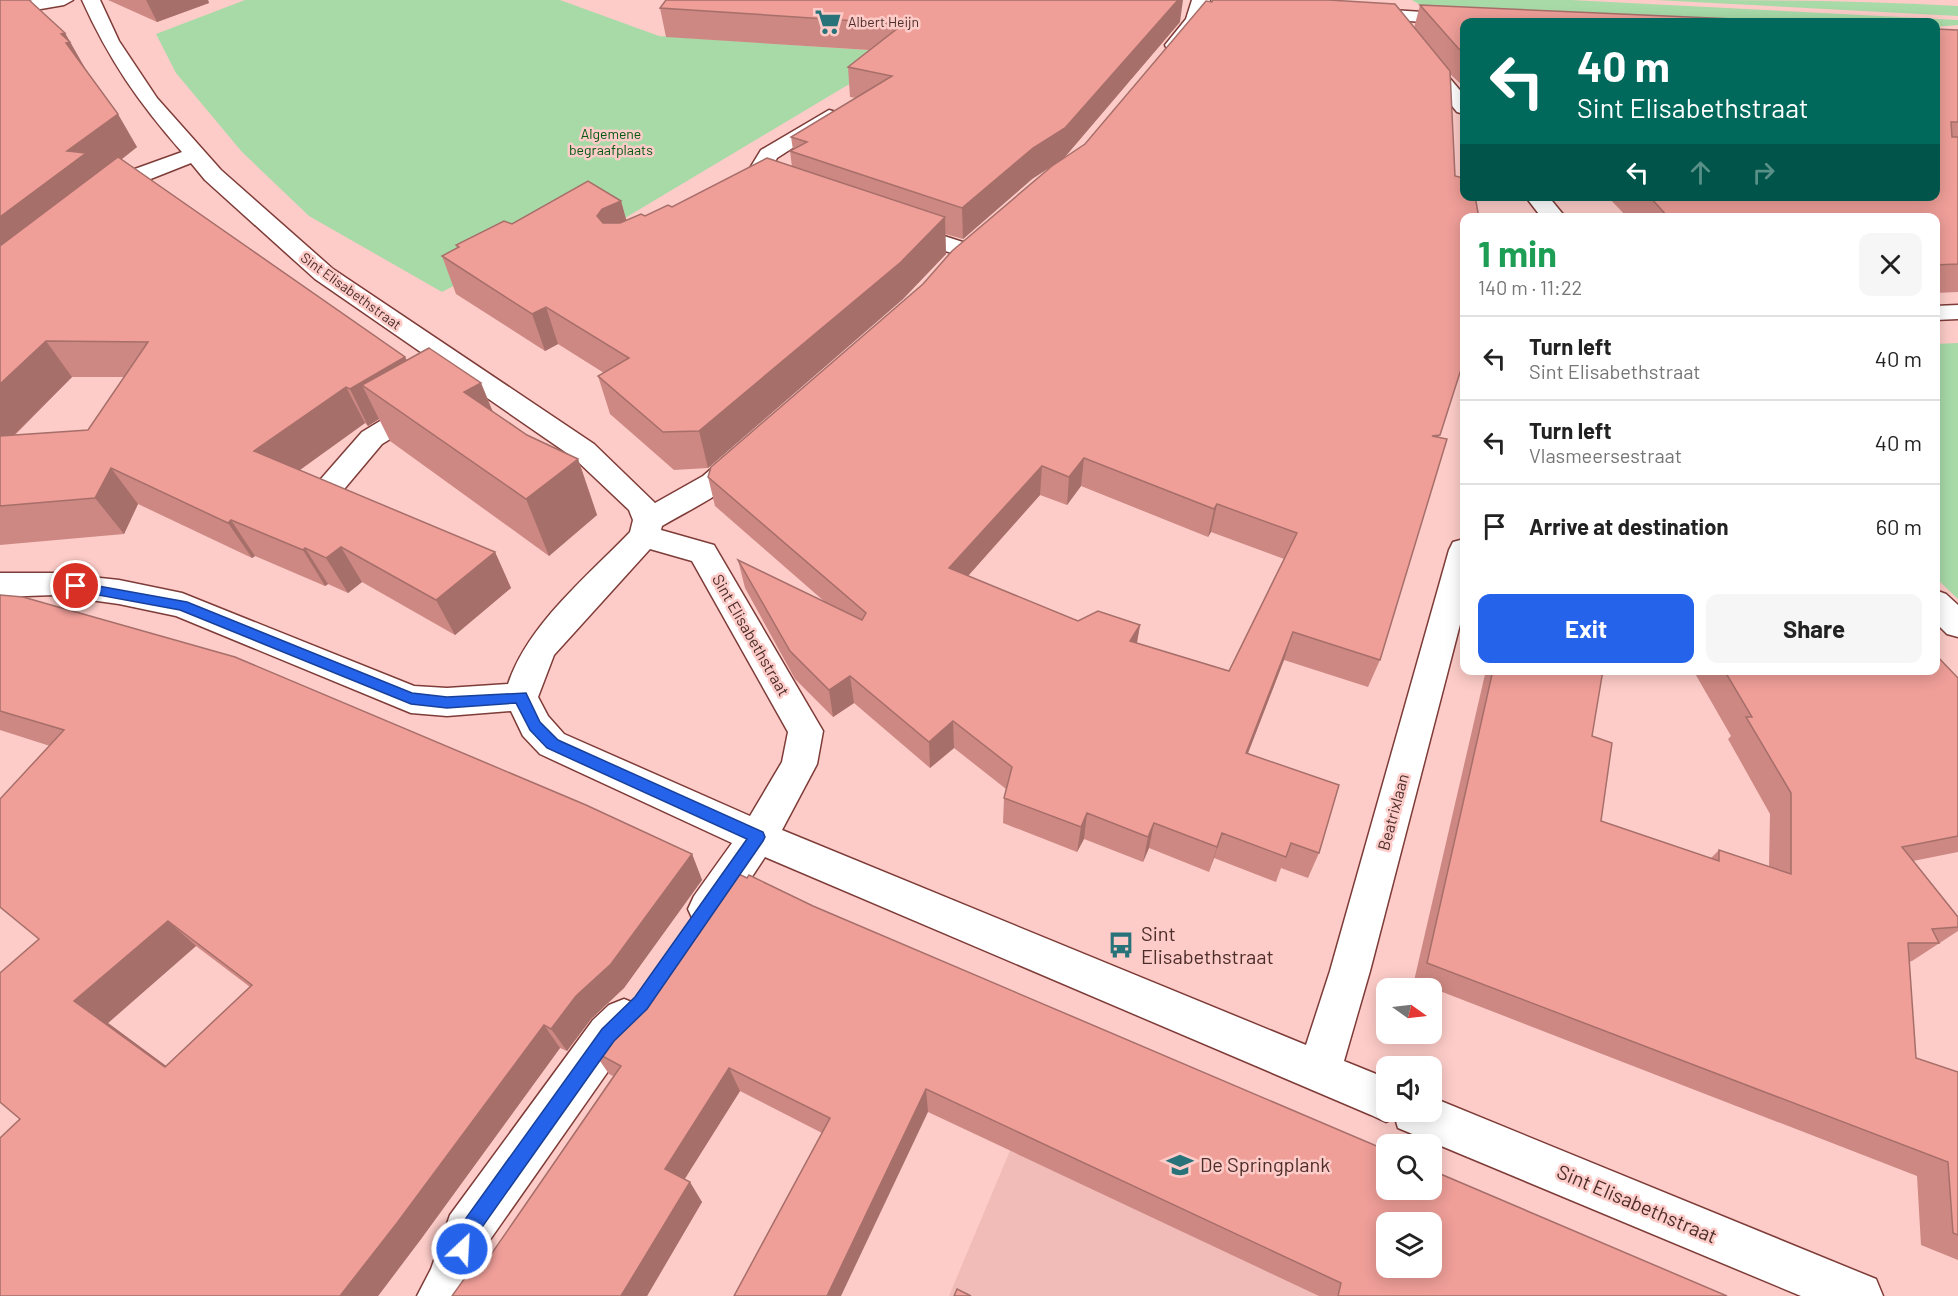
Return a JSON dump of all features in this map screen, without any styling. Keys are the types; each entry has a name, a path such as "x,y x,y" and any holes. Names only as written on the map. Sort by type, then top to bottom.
{"street":[{"path":"0,10 64,0"},
{"name":"Sint Elisabethstraat","path":"91,0 123,63 149,102 195,155 280,237 457,387 584,451 641,505 646,528 703,553 806,731 799,764 758,837 687,938"},
{"path":"1157,65 1195,20 1199,3"},
{"path":"1342,12 1384,7 1471,18"},
{"path":"1384,7 1407,40 1460,103"},
{"path":"791,191 769,183 761,168 768,154 830,115"},
{"path":"90,213 140,174 195,155"},
{"path":"737,198 769,183"},
{"path":"879,221 967,251"},
{"path":"1940,313 1958,312"},
{"path":"330,487 372,438 457,387"},
{"path":"757,445 713,483 646,528 542,646 531,666 521,697 535,726 552,744 758,837 1376,1096"},
{"name":"Beatrixlaan","path":"1319,1072 1350,971 1460,565"},
{"path":"0,585 54,584 119,592 182,605 411,699 447,702 521,697"},
{"path":"1940,607 1958,625"},
{"path":"441,1296 451,1283 467,1232 608,1035 647,994"},
{"name":"Sint Elisabethstraat","path":"1438,1122 1859,1296"}],"shaded area":[{"name":"De Springplank","path":"1058,1036 1376,1185 1376,1200 1412,1200 1657,1296 949,1296"}],"green space":[{"name":"Algemene begraafplaats","path":"245,0 560,0 659,36 913,53 846,86 615,224 559,230 442,292 309,216 242,152 176,73 156,34"},
{"path":"1412,0 1571,0 1919,18 1571,18 1424,7"},
{"path":"1656,0 1845,1 1958,6 1958,16"},
{"path":"1940,19 1958,20 1958,25 1940,27"},
{"path":"1958,343 1958,599 1940,582 1940,344"}],"building":[{"path":"0,0 29,0 65,33 61,34 70,42 66,43 118,114 67,151 86,153 0,217"},
{"path":"666,0 1178,0 1065,128 1033,148 962,208 790,151 807,142 791,137 892,76 848,67 903,24 660,8"},
{"path":"1329,0 1395,4 1450,71 1455,176 1460,177 1460,201 1476,201 1478,213 1460,213 1460,372 1440,435 1432,436 1447,439 1380,660 1293,632 1246,753 1339,785 1319,853 1291,843 1286,857 1222,833 1217,847 1154,823 1148,837 1087,813 1081,827 1004,798 1012,767 953,721 929,742 850,676 829,690 790,651 738,560 862,620 866,613 708,477 711,467 923,284 952,251 1052,166 1085,144 1206,1","holes":["1084,458 1214,509 1217,504 1297,533 1229,671 1130,641 1140,625 1098,611 1078,621 949,568 1042,466 1069,477"]},
{"path":"1420,5 1712,18 1460,18 1460,50"},
{"path":"1940,29 1958,30 1958,122 1951,122 1952,137 1958,137 1958,264 1940,265 1940,213 1664,213 1654,201 1940,201"},
{"path":"118,157 405,357 350,389 346,387 254,451 495,552 436,600 341,547 326,558 231,520 228,523 111,468 95,498 0,506 0,436 88,430 148,342 46,341 0,384 0,246"},
{"path":"767,158 945,217 901,262 699,431 663,432 598,376 629,358 546,307 532,314 442,256 459,247 456,245 504,221 512,224 588,181 621,201 602,209 597,216 603,223 620,223 641,214 645,216 668,205 672,207"},
{"path":"429,348 481,383 464,392 527,435 578,459 526,499 362,385"},
{"path":"0,595 23,597 235,657 586,805 692,854 611,964 576,996 551,1029 544,1025 340,1296 0,1296 0,1138 20,1119 0,1102 0,973 39,939 0,907 0,799 64,730 0,711","holes":["168,921 252,985 165,1067 74,1001"]},
{"path":"1940,659 1958,678 1958,836 1902,847 1958,917 1958,927 1932,929 1939,943 1908,943 1916,1058 1958,1072 1958,1235 1953,1233 1948,1162 1427,963 1492,675 1602,675 1592,736 1612,743 1601,821 1719,861 1719,850 1791,874 1791,793 1746,717 1752,717 1727,675 1940,675"},
{"path":"730,870 747,878 749,875 813,906 1376,1146 1376,1200 1442,1200 1442,1175 1727,1296 1338,1296 1341,1283 926,1089 827,1296 734,1296 830,1118 729,1068 665,1169 690,1182 621,1296 452,1296 475,1264 481,1269 621,1066 593,1051 610,1027 645,993"},
{"path":"957,1289 971,1296 954,1296"}],"place":[{"name":"Albert Heijn","path":"828,22"},
{"name":"Sint Elisabethstraat","path":"1121,945"},
{"name":"De Springplank","path":"1180,1165"}],"route":[{"path":"76,586 182,605 411,699 447,702 521,697 535,726 552,744 758,837 641,1003 608,1035 595,1053 467,1232 462,1249"}]}
